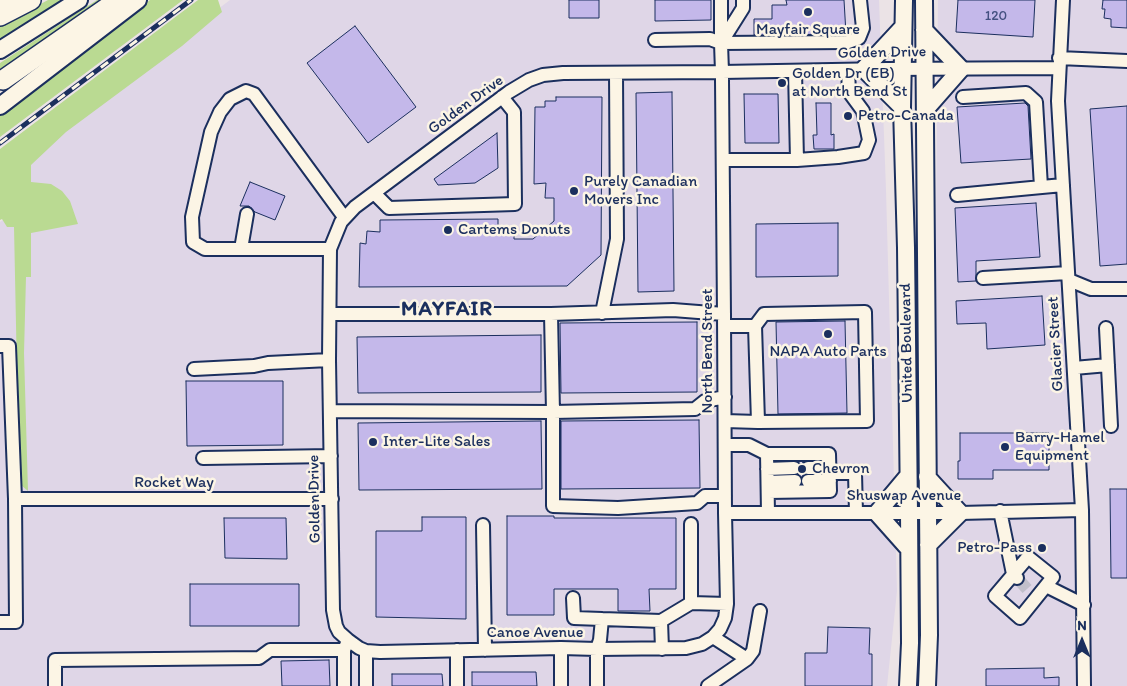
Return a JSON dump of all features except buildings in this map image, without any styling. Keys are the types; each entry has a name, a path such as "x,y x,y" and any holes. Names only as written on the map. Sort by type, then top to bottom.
{"highway":[{"path":"0,16 31,0"},
{"path":"2,82 108,0"},
{"path":"2,82 118,0"}],"main road":[{"path":"0,2 4,0"},
{"path":"0,50 79,0"},
{"path":"0,106 138,0"},
{"name":"United Boulevard","path":"904,0 902,107 906,248 909,513 910,643 908,686"},
{"name":"United Boulevard","path":"924,0 929,636 927,686"},
{"path":"902,107 856,70 903,27"},
{"path":"924,30 962,69 925,110"},
{"path":"908,476 876,513 909,549"},
{"path":"927,477 960,513 928,545"}],"street":[{"name":"North Bend Street","path":"716,633 725,618 727,604 721,0"},
{"path":"722,43 743,8 743,0"},
{"path":"655,40 710,39 722,43 848,42 859,38 863,28 860,0"},
{"name":"Glacier Street","path":"1062,0 1058,101 1082,510 1084,686"},
{"name":"Golden Drive","path":"346,645 336,626 333,610 329,360 330,249 336,230 354,207 502,97 529,80 543,75 616,72 962,69 1127,61"},
{"path":"723,160 796,160 838,157 864,152 869,140 863,111 849,92 856,70"},
{"path":"795,71 796,160"},
{"path":"602,313 617,239 616,72"},
{"path":"330,249 205,249 193,242 192,217 211,132 220,112 230,99 246,92 254,94 344,218"},
{"path":"963,97 1026,93 1036,102 1041,187"},
{"path":"374,194 389,208 515,204 514,112 502,97"},
{"path":"957,195 1063,185"},
{"path":"241,249 247,214"},
{"path":"983,278 1069,277 1091,290 1127,288"},
{"path":"330,314 551,314 673,310 755,326"},
{"path":"725,421 758,422 867,421 865,312 764,314 755,326 758,422"},
{"path":"551,314 553,506 618,508 697,502 705,496 725,496"},
{"path":"1106,328 1111,426"},
{"path":"0,346 9,346 15,499 16,622 0,622"},
{"path":"194,369 329,360"},
{"path":"1074,368 1108,365"},
{"path":"330,411 553,412 694,410 705,401 724,398"},
{"path":"725,445 749,445 767,454 829,454 830,490 768,487"},
{"path":"767,454 768,513"},
{"path":"203,458 331,456"},
{"path":"768,469 794,475 768,487"},
{"path":"808,474 856,473 856,513"},
{"name":"Rocket Way","path":"15,499 332,499"},
{"name":"Shuswap Avenue","path":"725,513 960,513 1082,510"},
{"path":"1000,511 1024,585"},
{"path":"691,524 691,603"},
{"path":"483,525 485,650"},
{"path":"1024,585 1028,557 1053,577 1046,586"},
{"path":"1024,585 1046,586 1084,605"},
{"path":"574,598 574,618 661,620 691,603 727,604"},
{"path":"708,686 747,659 753,650 760,612"},
{"path":"597,686 597,649 602,619"},
{"path":"661,620 662,649"},
{"path":"716,633 747,659"},
{"name":"Canoe Avenue","path":"366,651 561,648 662,649 694,647 702,644 716,633"},
{"path":"344,686 346,645"},
{"path":"55,686 55,660 259,658 270,650 346,645 366,651 366,686"},
{"path":"561,648 561,686"},
{"path":"457,650 457,686"}],"shaded area":[{"path":"230,0 879,0 897,591 887,686 0,686 0,222 23,206 25,154"},
{"path":"938,0 1127,0 1127,686 932,686"}],"green space":[{"path":"48,0 65,0 0,42 0,26"},
{"path":"99,0 0,74 0,63"},
{"path":"150,0 183,0 0,137 0,115"},
{"path":"198,0 218,0 222,12 182,46 66,132 31,165 31,182 51,184 62,191 70,201 78,224 31,233 31,277 26,277 24,353 28,491 21,485 19,471 14,227 7,227 2,219 0,220 0,149"}],"tunnel":[{"path":"1019,580 1028,590"}],"railway":[{"path":"0,143 191,0"}],"place":[{"name":"Mayfair Square","path":"808,12"},
{"name":"Golden Dr (EB) at North Bend St","path":"782,83"},
{"name":"Petro-Canada","path":"848,116"},
{"name":"Purely Canadian Movers Inc","path":"574,191"},
{"name":"Cartems Donuts","path":"448,230"},
{"name":"NAPA Auto Parts","path":"828,334"},
{"name":"Inter-Lite Sales","path":"373,442"},
{"name":"Barry-Hamel Equipment","path":"1005,447"},
{"name":"Chevron","path":"802,469"},
{"name":"Petro-Pass","path":"1042,548"}],"district":[{"name":"MAYFAIR","path":"447,310"}]}
